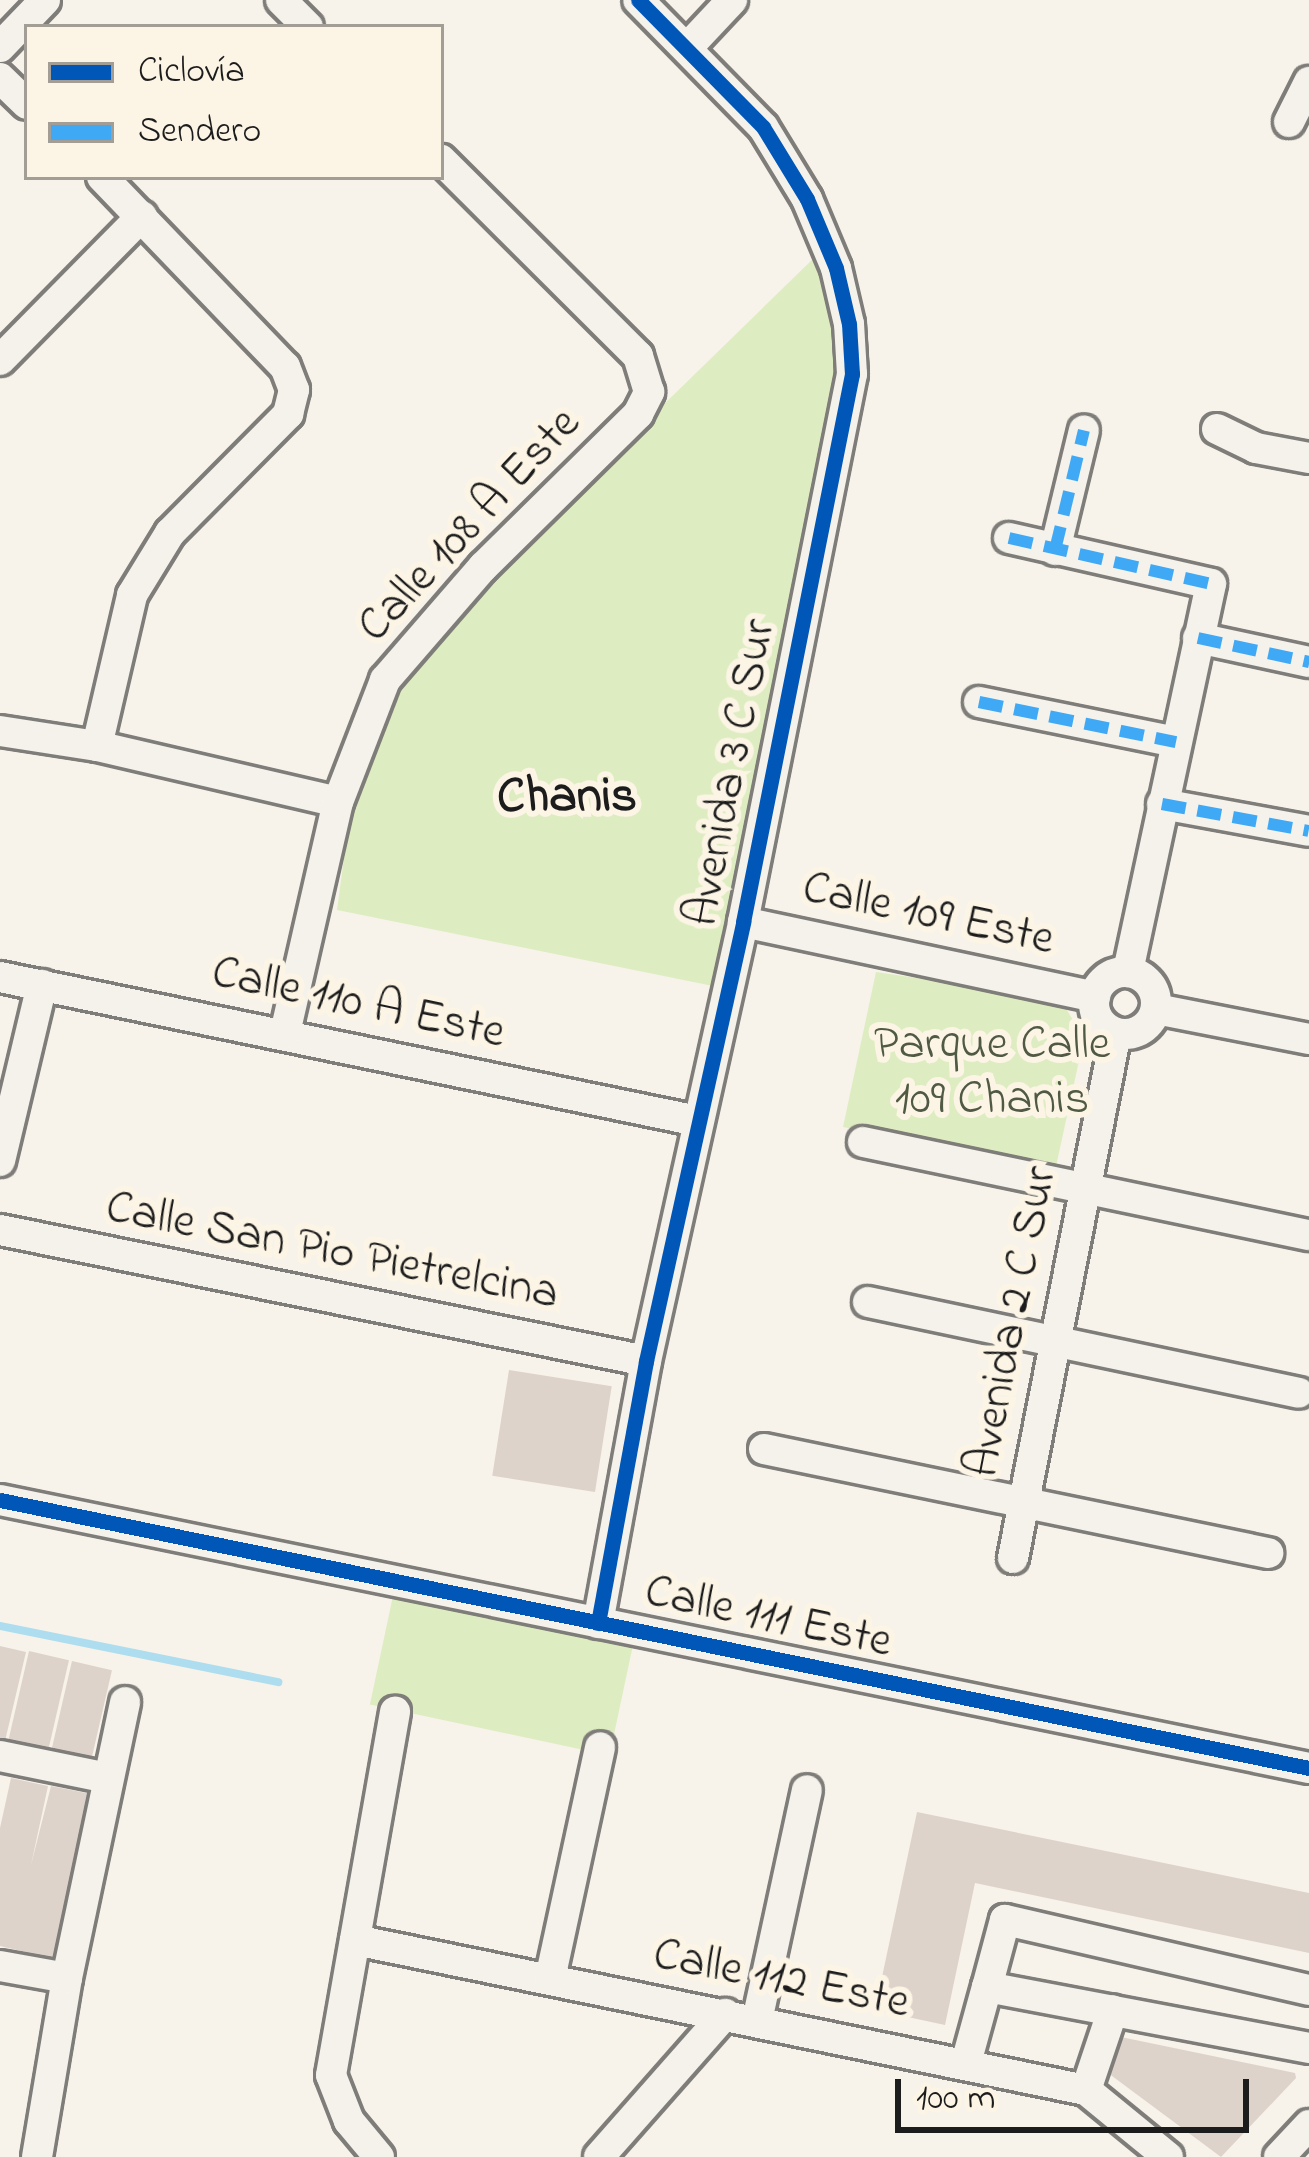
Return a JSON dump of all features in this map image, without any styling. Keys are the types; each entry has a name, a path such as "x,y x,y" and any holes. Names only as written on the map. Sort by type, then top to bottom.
{"street":[{"path":"0,47 45,0"},
{"path":"281,0 305,24"},
{"name":"Avenida 3 C Sur","path":"598,1623 646,1361 743,922 852,374 849,324 836,268 807,199 763,127 638,0"},
{"path":"687,48 733,0"},
{"path":"0,78 24,101"},
{"path":"1289,122 1309,82"},
{"name":"Calle 108 A Este","path":"285,1033 338,802 385,680 483,567 638,414 649,392 638,356 444,163"},
{"path":"97,746 131,595 170,533 288,414 293,403 285,367 105,180"},
{"path":"0,360 142,216"},
{"path":"1217,429 1256,448 1309,458"},
{"path":"1054,550 1084,430"},
{"path":"1009,538 1211,584 1128,972"},
{"path":"1198,638 1309,662"},
{"path":"979,702 1176,742"},
{"path":"0,731 97,746 338,802"},
{"path":"1162,804 1309,831"},
{"name":"Calle 109 Este","path":"743,922 1095,997"},
{"path":"1128,972 1154,989 1156,1010 1137,1032 1116,1033 1099,1019 1095,997 1111,976 1128,972"},
{"name":"Calle 110 A Este","path":"0,977 698,1121"},
{"path":"0,1161 42,985"},
{"path":"1156,1010 1309,1040"},
{"name":"Avenida 2 C Sur","path":"1013,1558 1116,1033"},
{"path":"863,1142 1309,1235"},
{"name":"Calle San Pio Pietrelcina","path":"0,1230 646,1361"},
{"path":"868,1302 1298,1393"},
{"path":"764,1449 1268,1553"},
{"name":"Calle 111 Este","path":"0,1500 1309,1768"},
{"path":"37,2157 67,1978 125,1702"},
{"path":"379,2157 349,2121 332,2086 394,1712"},
{"path":"550,1979 600,1748"},
{"path":"0,1756 109,1778"},
{"path":"757,2021 807,1790"},
{"path":"966,2063 1005,1920 1309,1990"},
{"name":"Calle 112 Este","path":"355,1940 1086,2090 1168,2157"},
{"path":"0,1966 67,1978"},
{"path":"987,1987 1309,2048"},
{"path":"1086,2090 1113,2010"},
{"path":"599,2157 725,2014"},
{"path":"1279,2157 1309,2125"}],"green space":[{"path":"818,254 843,372 713,986 337,910 352,798 392,688 503,561"},
{"name":"Parque Calle 109 Chanis","path":"876,972 1060,999 1084,1038 1055,1171 843,1127"},
{"path":"394,1591 634,1642 610,1755 370,1704"}],"building":[{"path":"509,1370 612,1386 595,1492 492,1476"},
{"path":"0,1646 26,1652 5,1741 0,1740"},
{"path":"29,1651 69,1660 48,1749 9,1740"},
{"path":"72,1661 112,1670 92,1758 52,1749"},
{"path":"11,1778 48,1786 31,1865 51,1786 91,1794 55,1959 0,1946 0,1828"},
{"path":"917,1812 1309,1893 1309,1953 975,1883 945,2025 875,2010"},
{"path":"1116,2036 1295,2073 1296,2078 1221,2157 1108,2073"}],"waterway":[{"path":"0,1626 278,1682"}],"marked path":[{"path":"1055,550 1084,430"},
{"path":"1009,538 1211,584"},
{"path":"1198,638 1309,662"},
{"path":"979,702 1176,742"},
{"path":"1162,804 1309,831"}],"cycle path":[{"path":"598,1623 646,1361 743,922 852,374 849,324 836,268 807,199 763,127 638,0"},
{"path":"0,1500 1309,1768"}],"district":[{"name":"Chanis","path":"567,798"}]}
